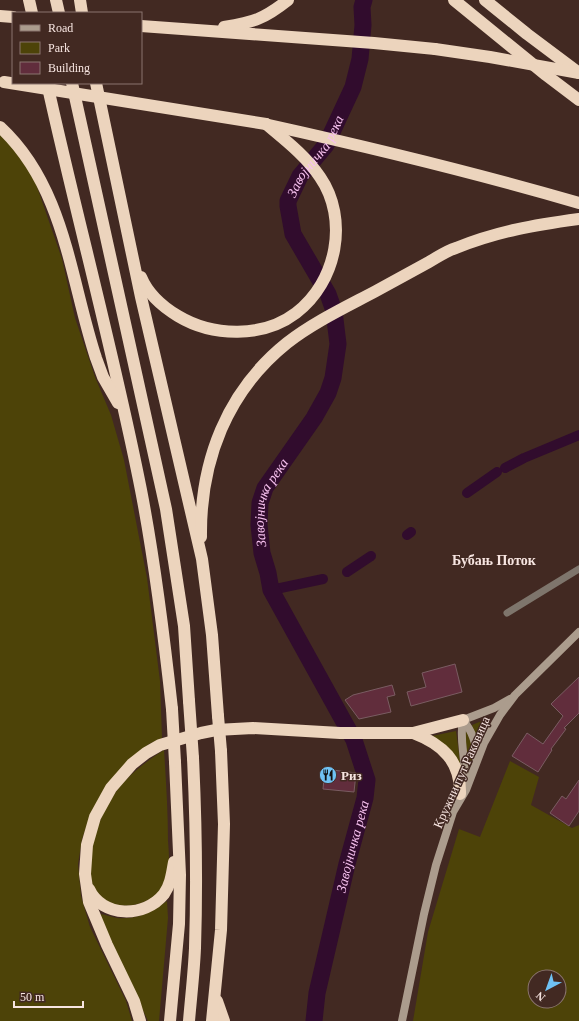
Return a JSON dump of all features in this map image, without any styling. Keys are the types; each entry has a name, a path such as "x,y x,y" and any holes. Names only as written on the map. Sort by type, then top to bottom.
{"highway":[{"path":"29,0 32,12"},
{"path":"56,0 59,12"},
{"path":"80,0 82,12"},
{"path":"203,30 249,23 271,13 288,0"},
{"path":"454,0 579,100"},
{"path":"485,0 579,73"},
{"path":"0,16 12,17"},
{"path":"142,26 416,47 490,57 579,73"},
{"path":"2,82 12,84"},
{"path":"15,84 266,124 525,187 579,203"},
{"path":"47,84 101,308 141,489 164,637 172,709 180,875 179,924 170,1021"},
{"path":"72,84 166,509 184,626 193,758 196,908 195,950 189,1021"},
{"path":"96,84 141,297 202,559 212,635 221,751 224,824 221,930 212,1021"},
{"path":"133,256 145,286 155,298 174,314 196,325 217,330 241,331 273,325 292,316 308,301 318,289 326,275 333,256 336,231 335,215 328,192 321,178 313,167 296,149 266,124"},
{"path":"0,127 30,163 47,195 65,244 96,358 103,377 124,414"},
{"path":"202,559 202,519 205,487 216,441 222,424 240,393 262,366 288,342 348,306 454,248 496,233 529,226 579,219"},
{"path":"140,1021 134,1001 107,945 89,902 85,874 86,845 100,806 118,779 132,764 153,748 201,733 216,730 266,728 340,733 413,733 464,720"},
{"path":"413,733 433,742 447,753 458,773 460,794"},
{"path":"85,874 92,894 102,905 112,909 125,911 146,908 155,903 164,894 170,882 179,832"},
{"path":"216,986 217,1001 224,1021"}],"main road":[{"name":"Кружни пут Раковица","path":"402,1021 429,891 454,812 466,790 490,730 515,695 579,632"},
{"path":"464,720 494,708 515,695"},
{"path":"464,720 471,729 476,744 476,763"},
{"path":"454,812 460,794 465,770 461,738 464,720"}],"street":[{"path":"507,613 579,569"}],"green space":[{"path":"0,134 18,154 35,181 62,259 75,318 95,377 111,415 124,460 147,578 160,681 162,738 149,744 130,759 90,816 82,839 78,864 81,896 90,927 126,1001 132,1021 0,1021"},
{"path":"489,718 490,720 482,734 479,744 472,725"},
{"path":"456,731 461,768 432,736"},
{"path":"466,731 472,748 471,766 468,765"},
{"path":"164,750 169,855 169,869 167,878 162,889 153,897 143,902 132,905 120,905 109,902 100,896 93,886 90,876 93,844 103,813 118,789 127,779 150,759"},
{"path":"510,761 539,777 531,805 572,828 579,825 579,1021 413,1021 428,932 459,829 480,837"},
{"path":"167,901 168,918 159,1021 148,1021 98,914 117,918 131,918 150,912"}],"building":[{"path":"455,664 462,692 411,706 407,692 426,687 422,673"},
{"path":"579,677 579,713 564,728 566,729 551,749 552,750 538,772 512,756 527,733 543,744 563,716 551,704"},
{"path":"392,685 395,695 387,697 391,712 359,719 345,700 353,695"},
{"path":"325,769 356,773 354,792 323,789"},
{"path":"579,780 579,811 569,826 550,813 562,796 566,799"}],"waterway":[{"name":"Завојничка река","path":"314,1021 317,993 347,864 365,798 367,780 354,740 271,590 262,553 259,525 260,503 265,488 314,418 328,393 333,378 338,344 334,311 328,294 293,234 288,201 300,176 326,145 353,87 360,59 363,25 362,7 364,0"},
{"path":"505,468 524,458 579,435"},
{"path":"467,493 497,472"},
{"path":"407,535 411,532"},
{"path":"347,572 371,556"},
{"path":"271,590 323,579"}],"place":[{"name":"Риз","path":"328,775"}],"district":[{"name":"Бубањ Поток","path":"494,560"}]}
